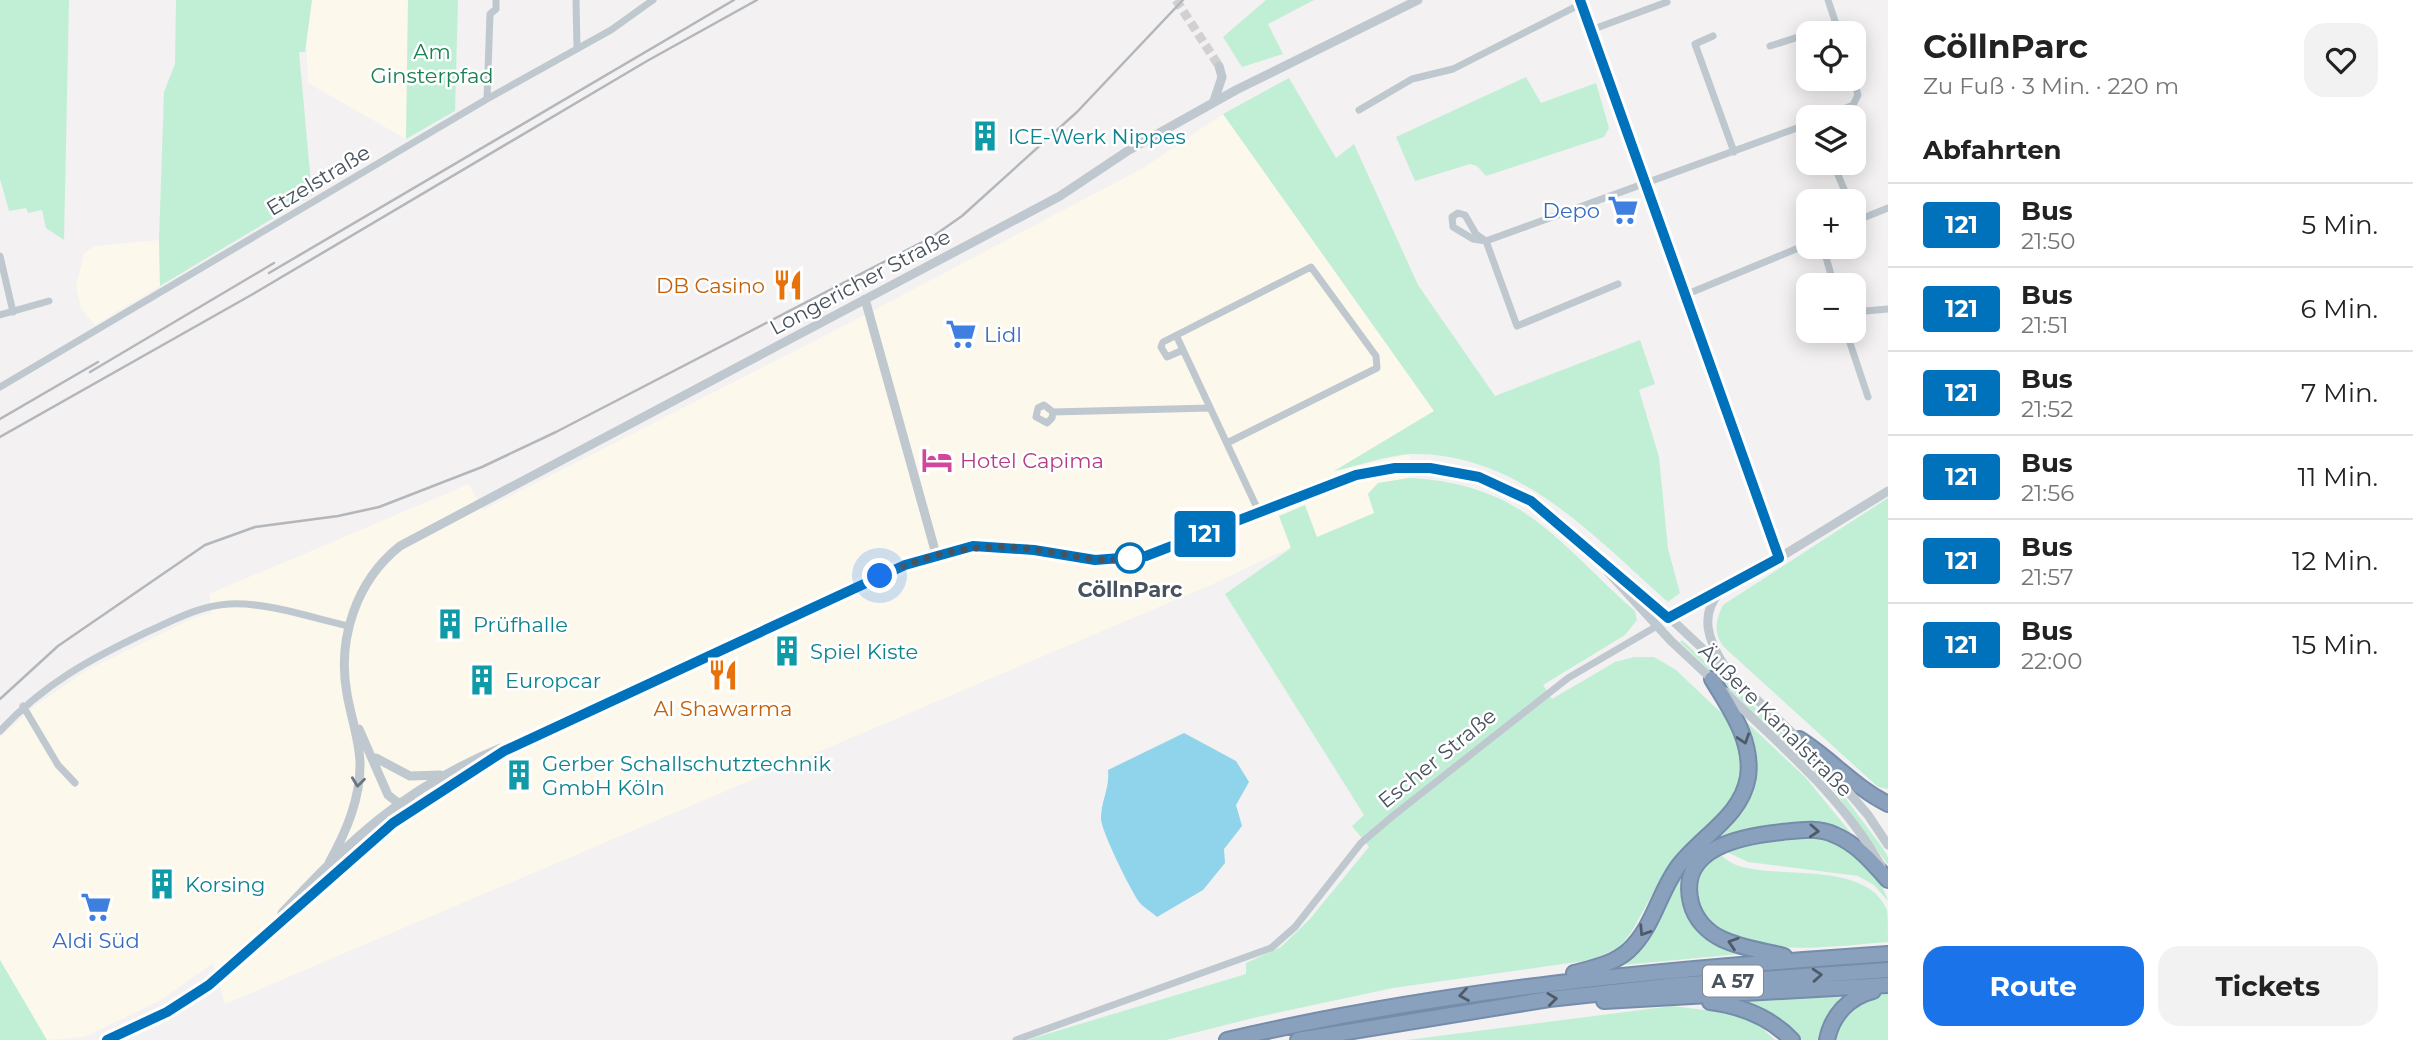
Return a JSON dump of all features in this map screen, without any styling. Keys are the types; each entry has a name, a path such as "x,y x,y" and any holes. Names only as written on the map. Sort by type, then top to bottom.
{"highway":[{"path":"1531,984 1599,967 1625,953 1649,923 1676,869 1737,804 1747,779 1747,748 1737,721 1712,679"},
{"path":"1799,739 1868,793 1888,804"},
{"path":"1799,960 1721,939 1702,925 1694,912 1690,893 1693,874 1703,857 1732,840 1818,830 1847,841 1888,879"},
{"name":"A 57","path":"1227,1040 1371,1011 1531,984 1888,954"},
{"name":"A 57","path":"1298,1040 1579,996 1888,970"},
{"path":"1579,996 1615,1001 1888,987"},
{"path":"1827,1040 1836,1017 1853,999 1888,987"},
{"path":"1677,997 1743,1009 1772,1023 1792,1040"}],"street":[{"path":"487,99 491,14 496,9 496,0"},
{"path":"576,0 577,48"},
{"name":"Etzelstraße","path":"0,387 487,99 611,30 653,0"},
{"name":"Longericher Straße","path":"329,863 344,837 355,804 360,763 345,670 349,626 369,578 386,557 416,535 1060,196 1129,150 1236,90 1419,0"},
{"path":"1828,0 1835,21"},
{"path":"1359,110 1412,79 1453,69 1581,2 1779,558"},
{"path":"1591,30 1667,2"},
{"path":"1713,36 1695,44 1734,152"},
{"path":"1770,46 1796,38"},
{"path":"1214,102 1222,77 1219,66 1236,90"},
{"path":"1618,284 1517,326 1486,241 1476,234 1465,215 1458,213 1452,217 1452,224 1456,229 1473,239 1486,241 1796,129"},
{"path":"1866,217 1888,208"},
{"path":"1685,295 1796,249"},
{"path":"0,256 13,312"},
{"path":"1183,351 1170,356 1162,353 1163,342 1311,267 1376,356 1377,368 1227,443"},
{"path":"865,299 936,554"},
{"path":"0,315 21,307 49,302"},
{"path":"1866,311 1888,309"},
{"path":"1177,337 1259,512"},
{"path":"1850,343 1868,397"},
{"path":"1053,412 1210,408"},
{"path":"240,958 329,863 397,802 446,774 905,565 936,554 993,546 1091,559 1132,558 1165,551 1356,475 1395,468 1430,468 1471,475 1507,488 1544,510 1581,542"},
{"name":"Escher Straße","path":"1016,1040 1271,948 1295,927 1360,844 1557,686 1668,618 1779,558 1888,491"},
{"name":"Äußere Kanalstraße","path":"1581,542 1799,739 1868,815 1888,845"},
{"name":"Äußere Kanalstraße","path":"1581,542 1657,625 1821,783 1856,827 1888,879"},
{"path":"1722,589 1712,601 1706,628 1712,647 1732,677"},
{"path":"0,731 23,706 70,670 196,609 230,604 253,606 349,626"},
{"path":"23,706 58,765 75,783"},
{"name":"Longericher Straße","path":"353,714 388,795 397,802"},
{"path":"107,1040 181,1004 240,958 393,823 519,742"},
{"name":"Longericher Straße","path":"369,750 376,758 397,802"},
{"name":"Longericher Straße","path":"376,758 410,776 446,774"},
{"path":"397,802 411,806 423,804"},
{"path":"393,823 398,812 397,802"}],"shaded area":[{"path":"312,0 408,0 406,139 308,83 306,36"},
{"path":"1223,114 1434,411 1337,470 1410,454 1409,478 1378,483 1368,494 1375,513 1317,538 1305,505 1279,516 1291,547 1213,584 225,1004 213,963 161,1000 85,1037 47,1040 0,960 0,737 35,706 87,670 193,618 212,613 209,594 469,484 483,510 857,319 1143,168"},
{"path":"159,240 160,286 95,325 81,309 76,286 84,253 95,246"}],"green space":[{"path":"0,0 69,0 64,240 46,228 42,210 28,213 26,208 9,211 0,179"},
{"path":"176,0 312,0 305,52 299,52 312,195 160,286 164,92 175,64"},
{"name":"Am Ginsterpfad","path":"408,0 458,0 455,111 406,139"},
{"path":"1266,0 1314,0 1268,24 1283,54 1242,67 1223,37"},
{"path":"1526,77 1541,103 1596,83 1609,128 1604,137 1486,176 1477,166 1470,164 1415,181 1396,137"},
{"path":"1289,78 1336,158 1354,144 1418,285 1495,396 1640,340 1655,384 1639,390 1659,457 1668,549 1680,593 1668,602 1583,526 1521,483 1487,467 1451,457 1412,454 1383,458 1334,471 1434,411 1223,114"},
{"path":"1409,478 1482,491 1510,504 1559,539 1635,611 1637,620 1625,635 1543,685 1552,699 1615,662 1634,657 1654,657 1676,670 1732,723 1743,762 1740,785 1726,811 1689,843 1667,868 1632,931 1620,947 1591,960 1393,988 1166,1040 1027,1040 1246,974 1246,963 1281,947 1309,920 1369,847 1352,826 1364,815 1225,594 1291,548 1279,516 1305,505 1317,537 1374,513 1368,494 1378,483"},
{"path":"1888,498 1888,789 1878,787 1725,648 1718,638 1716,627 1723,605"},
{"path":"1682,640 1810,758 1837,787 1882,847 1888,857 1888,865 1833,789 1680,642"},
{"path":"1739,715 1806,778 1860,844 1837,831 1717,842 1714,836 1745,798"},
{"path":"1813,834 1837,843 1859,858 1877,877 1888,901 1874,885 1858,876 1748,862 1723,850 1731,844"},
{"path":"1709,840 1711,845 1702,852 1688,908 1750,953 1613,966 1672,882"},
{"path":"1716,851 1730,862 1756,870 1821,874 1861,884 1877,895 1887,910 1888,942 1787,948 1737,939 1717,928 1702,912 1696,895 1701,872"},
{"path":"0,960 47,1040 0,1040"},
{"path":"1888,992 1888,1040 1831,1040 1853,1008 1868,998"},
{"path":"1855,993 1823,1040 1798,1040 1734,1000"},
{"path":"1672,1006 1748,1015 1775,1040 1407,1040"}],"water":[{"path":"1184,733 1236,761 1249,782 1236,805 1242,826 1224,849 1225,863 1203,890 1157,917 1140,903 1130,887 1106,835 1101,812 1108,783 1108,770"}],"tunnel":[{"path":"1176,0 1219,66"}],"railway":[{"path":"269,273 734,0"},
{"path":"0,437 253,294 647,61 757,0"},
{"path":"0,699 58,646 205,545 255,527 338,516 379,507 482,467 556,432 932,237 962,216 1077,112 1183,0"},
{"path":"90,372 274,263"},
{"path":"0,419 98,362"}],"bus line":[{"name":"121","path":"107,1040 167,1012 209,985 393,823 519,742 905,565 936,554 973,546 993,546 1095,560 1146,556 1165,551 1356,475 1413,467 1449,470 1479,477 1531,501 1654,603 1668,618 1779,558 1580,0"}],"place":[{"name":"ICE-Werk Nippes","path":"985,136"},
{"name":"Depo","path":"1623,210"},
{"name":"DB Casino","path":"788,285"},
{"name":"Lidl","path":"961,334"},
{"name":"Hotel Capima","path":"937,460"},
{"name":"CöllnParc","path":"1130,558"},
{"name":"Prüfhalle","path":"450,624"},
{"name":"Spiel Kiste","path":"787,651"},
{"name":"Al Shawarma","path":"723,675"},
{"name":"Europcar","path":"482,680"},
{"name":"Gerber Schallschutztechnik GmbH Köln","path":"519,775"},
{"name":"Korsing","path":"162,884"},
{"name":"Aldi Süd","path":"96,907"}],"route":[{"path":"880,576 936,554 973,546 1034,550 1095,560 1130,558"}]}
